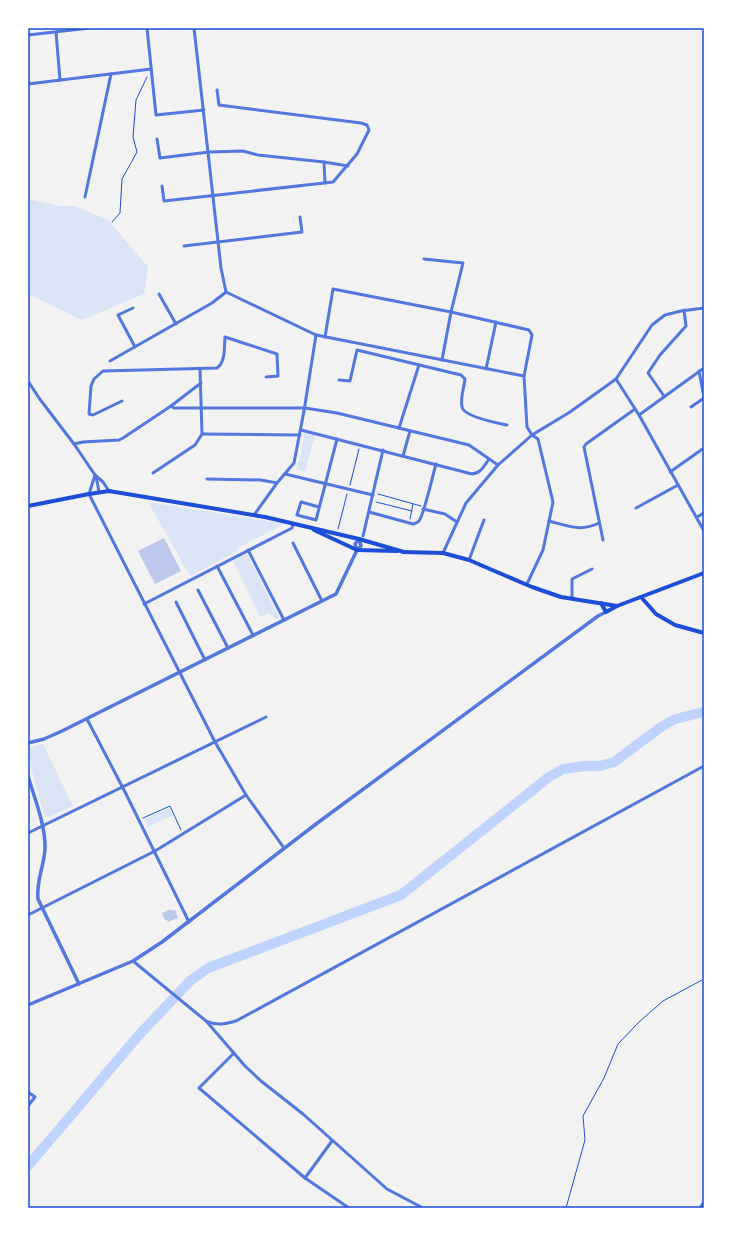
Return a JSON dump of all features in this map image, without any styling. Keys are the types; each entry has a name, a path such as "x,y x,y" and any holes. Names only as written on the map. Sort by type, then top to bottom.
{"main road":[{"path":"28,506 109,491 254,515 361,537 404,552"},
{"path":"306,526 357,550 425,554 443,553 469,560 561,597 618,606"},
{"path":"601,603 606,612 704,573"},
{"path":"641,597 656,614 675,625 704,633"}],"street":[{"path":"28,35 45,31 56,32 90,28"},
{"path":"147,28 156,115 204,110"},
{"path":"194,28 221,268 226,292"},
{"path":"56,32 60,80"},
{"path":"28,84 151,69"},
{"path":"85,197 111,74"},
{"path":"162,186 164,201 333,182 357,154 369,130 367,125 361,123 219,105 217,90"},
{"path":"158,139 160,158 209,152 243,151 258,155 348,166"},
{"path":"324,162 325,183"},
{"path":"184,246 302,232 300,217"},
{"path":"424,259 463,263 451,312 442,360"},
{"path":"325,337 333,289 451,312 529,330 532,334 524,376 527,427 532,435 538,439 553,502 543,550 527,584"},
{"path":"110,361 212,304 226,292"},
{"path":"226,292 316,335 524,376"},
{"path":"158,294 176,324"},
{"path":"133,308 118,315 135,347"},
{"path":"443,553 466,503 498,465 532,435 570,412 616,379 636,346 652,325 664,315 684,310 704,308"},
{"path":"664,396 648,373 660,355 686,326 684,310"},
{"path":"486,369 496,322"},
{"path":"254,515 277,483 294,463 305,408 316,335"},
{"path":"122,401 93,415 89,414 91,386 94,379 103,371 217,368 221,366 225,337 277,354 278,376 266,377"},
{"path":"339,380 350,381 357,350 461,375 465,379 461,403 462,410 468,415 507,425"},
{"path":"399,428 419,365"},
{"path":"639,415 704,368"},
{"path":"153,473 195,445 202,434 200,369"},
{"path":"691,407 704,397 699,371"},
{"path":"616,379 639,415 704,531"},
{"path":"28,381 74,444 95,476 99,492"},
{"path":"74,444 119,440 201,383"},
{"path":"170,406 174,408 305,408 357,417 469,446 498,465"},
{"path":"603,540 584,447 586,444 635,409"},
{"path":"301,430 472,474 481,470 489,459"},
{"path":"403,456 410,431"},
{"path":"202,434 300,435"},
{"path":"319,507 301,502 297,516 316,520 337,439"},
{"path":"670,472 704,448"},
{"path":"28,743 44,739 87,719 336,594 357,550 361,546 361,537 369,512 383,450"},
{"path":"369,512 413,524 420,521 436,464"},
{"path":"285,474 373,494"},
{"path":"95,476 103,482 109,491"},
{"path":"95,476 89,494 144,604 215,742 246,795 284,848"},
{"path":"207,479 261,480 277,483"},
{"path":"636,508 678,485"},
{"path":"424,509 444,514 457,522"},
{"path":"696,517 704,513"},
{"path":"469,560 484,520"},
{"path":"549,521 577,528 592,526 599,523"},
{"path":"144,604 292,528 293,524"},
{"path":"293,543 322,601"},
{"path":"248,550 284,620"},
{"path":"217,566 252,635"},
{"path":"572,599 572,579 592,569"},
{"path":"198,590 228,648"},
{"path":"176,602 205,660"},
{"path":"28,1005 133,961 162,942 284,848 598,616 606,612"},
{"path":"28,834 266,717"},
{"path":"87,719 123,787 189,922"},
{"path":"206,1021 220,1025 236,1021 704,766"},
{"path":"28,776 42,826 45,849 37,888 38,898 79,984"},
{"path":"28,914 155,851 246,795"},
{"path":"133,961 206,1021 261,1081 303,1114 387,1189 422,1208"},
{"path":"234,1053 199,1088 306,1178 349,1208"},
{"path":"28,1092 35,1097 28,1106"},
{"path":"306,1178 332,1141"},
{"path":"700,1208 704,1202"}],"path":[{"path":"112,222 120,212 122,179 137,152 133,137 136,100 151,69"},
{"path":"373,494 420,505"},
{"path":"372,500 412,511"},
{"path":"409,522 414,504"},
{"path":"139,820 170,806 182,832"},
{"path":"566,1208 585,1140 583,1116 604,1078 618,1044 639,1022 663,1001 704,979"}],"shaded area":[{"path":"28,199 60,206 75,206 108,220 148,267 144,294 82,320 28,294"},
{"path":"304,432 315,435 305,472 296,469 301,454"},
{"path":"148,502 285,524 239,547 236,552 190,576"},
{"path":"247,554 279,617 276,620 269,613 260,617 233,561"},
{"path":"43,744 73,806 49,817 44,815 28,757 28,748"},
{"path":"169,808 173,815 148,827 145,819"}],"building":[{"path":"164,538 181,571 155,584 138,551"},
{"path":"171,909 172,911 175,910 178,918 168,922 165,920 162,913"}],"waterway":[{"path":"28,1166 139,1035 190,981 208,968 401,895 549,777 563,769 585,766 600,766 614,762 661,727 675,719 704,712"}]}
